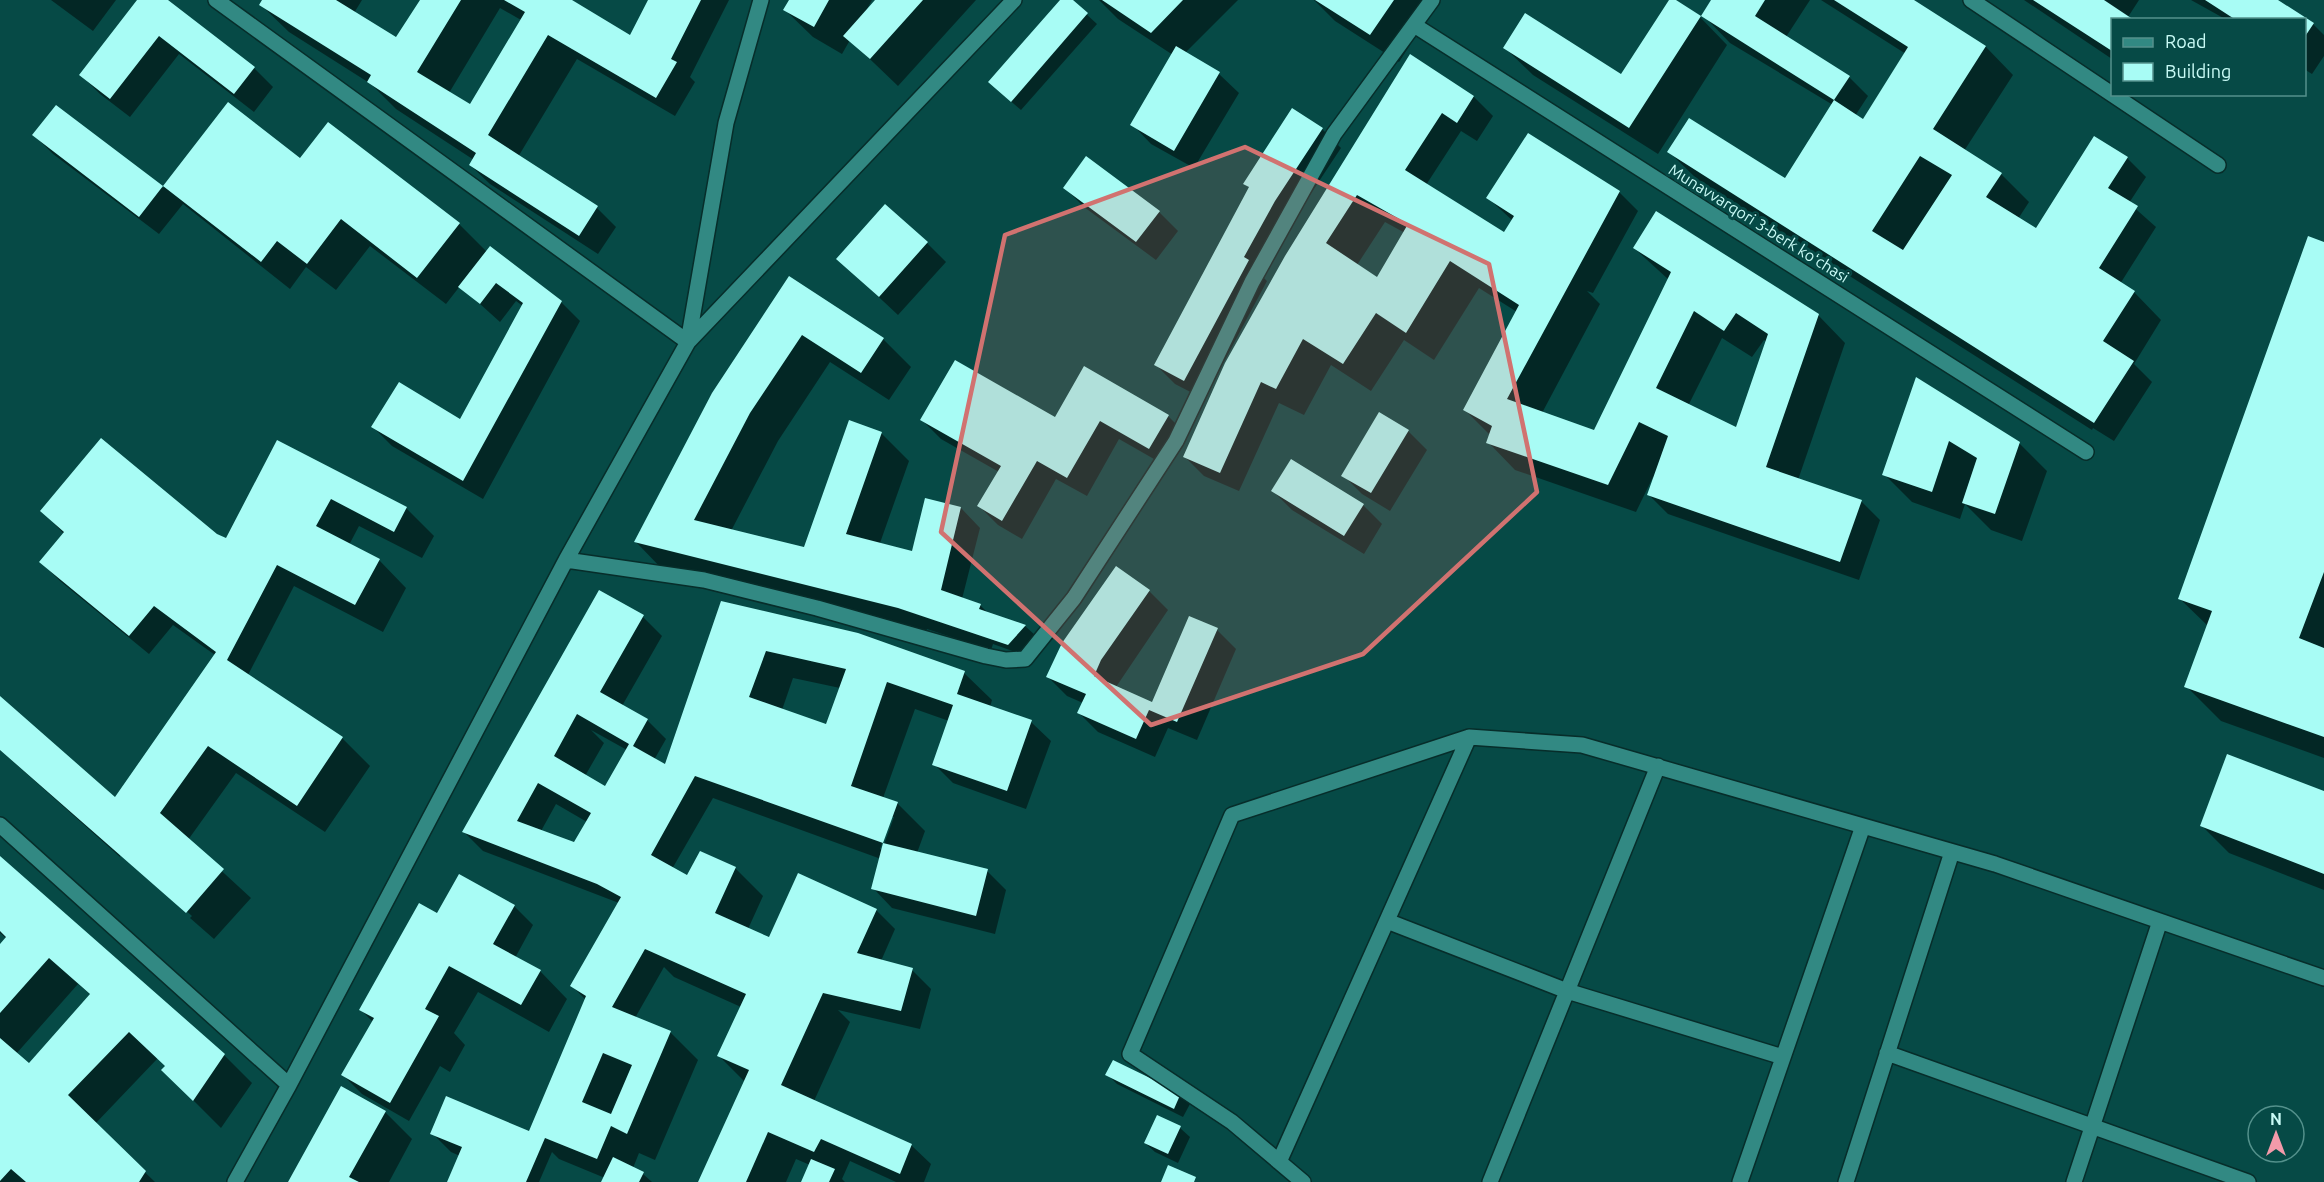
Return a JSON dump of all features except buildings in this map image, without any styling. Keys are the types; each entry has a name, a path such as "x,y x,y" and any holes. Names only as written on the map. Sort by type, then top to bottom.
{"street":[{"path":"216,0 688,342"},
{"path":"688,342 726,123 760,0"},
{"path":"236,1182 566,560 688,342 1014,0"},
{"path":"566,560 704,580 818,608 986,656 1006,660 1025,659 1074,598 1176,441 1252,282 1334,134 1432,0"},
{"path":"1971,0 2111,94"},
{"name":"Munavvarqori 3-berk koʻchasi","path":"1414,25 2086,452"},
{"path":"2115,96 2218,165"},
{"path":"1279,1161 1469,737"},
{"path":"1303,1182 1232,1122 1130,1054 1232,815 1469,737 1582,745 1658,766 1995,864 2324,978"},
{"path":"1490,1182 1658,766"},
{"path":"0,825 289,1085"},
{"path":"1740,1182 1863,826"},
{"path":"1846,1182 1952,852"},
{"path":"1387,921 1567,991 1783,1057"},
{"path":"2074,1182 2160,921"},
{"path":"1887,1053 2248,1182"}],"highlighted area":[{"path":"1245,147 1489,264 1537,492 1363,654 1151,725 941,532 1005,235"}]}
